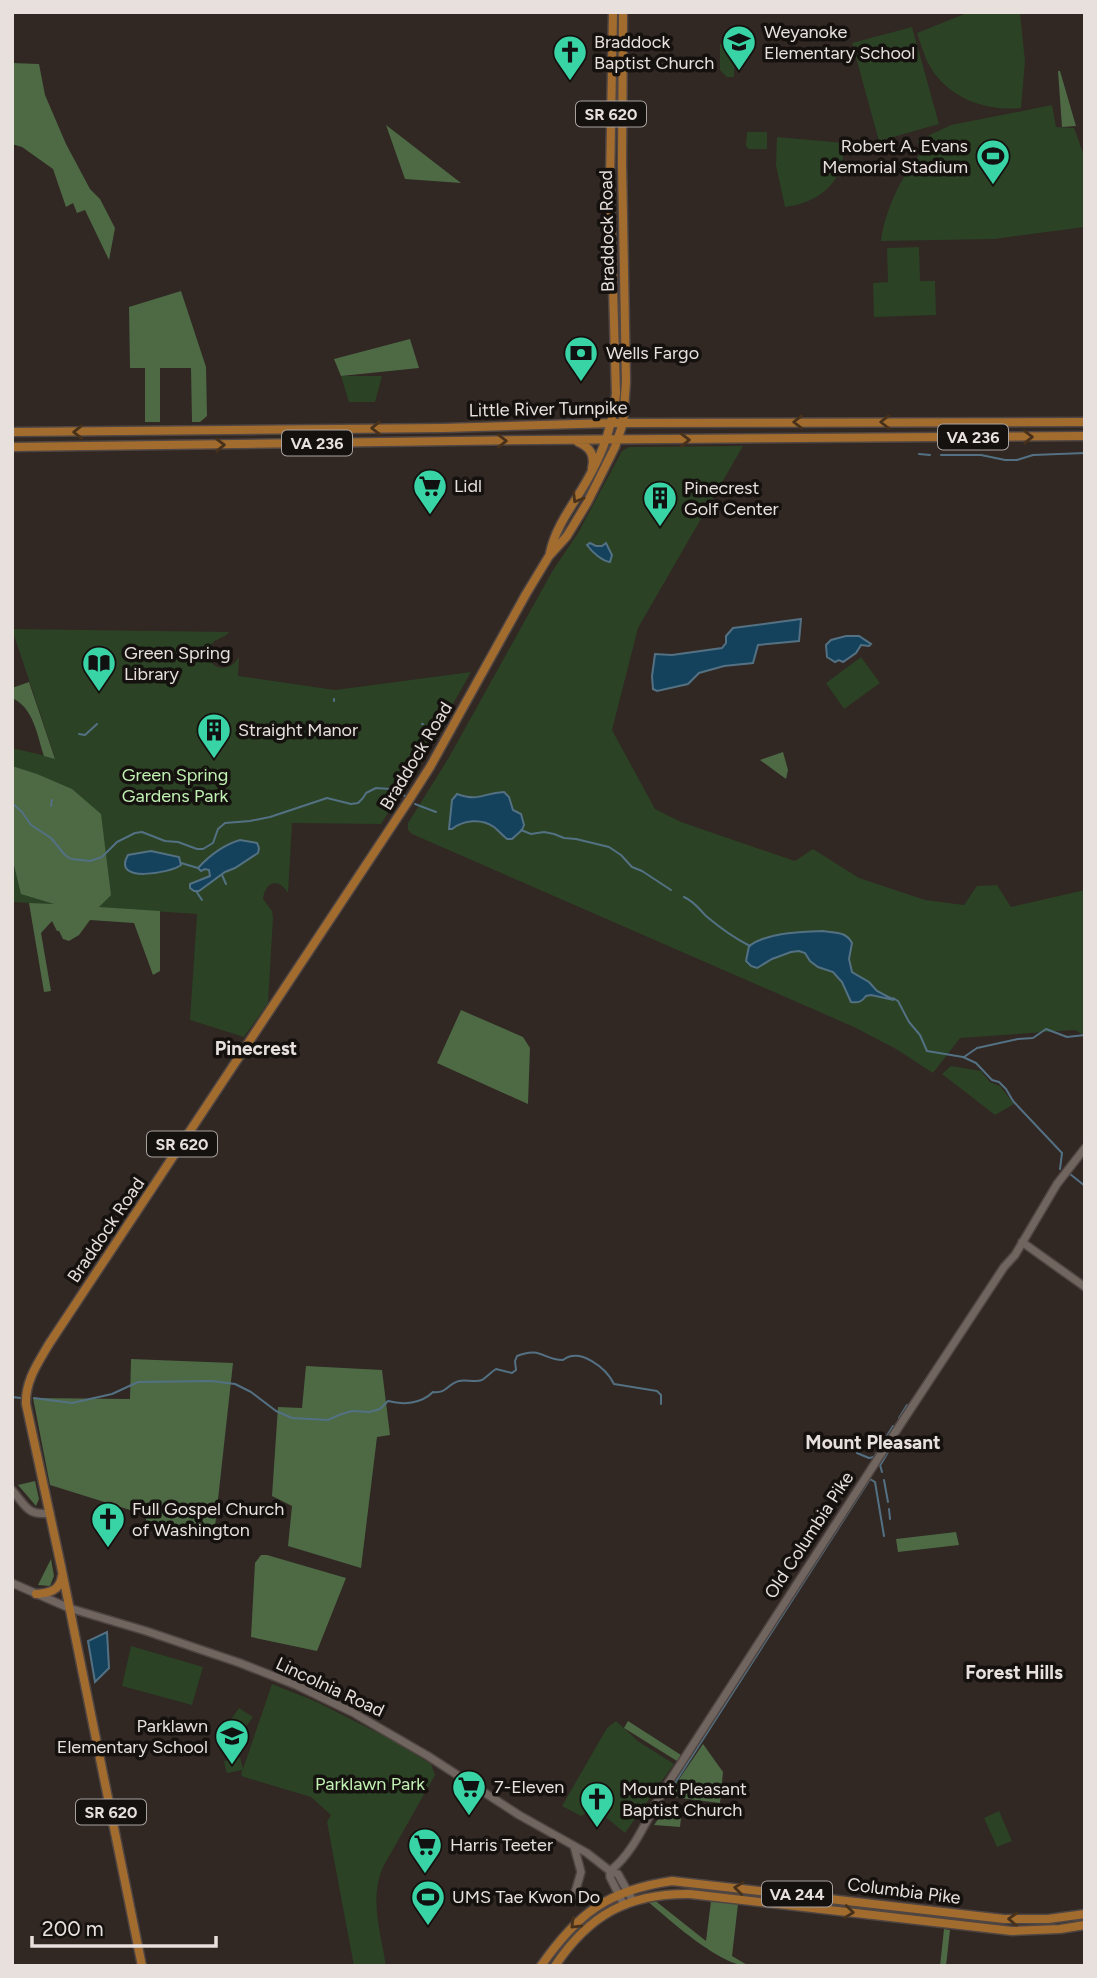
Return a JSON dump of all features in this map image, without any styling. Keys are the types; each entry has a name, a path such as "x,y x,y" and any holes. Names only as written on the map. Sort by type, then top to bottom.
{"main road":[{"name":"Braddock Road","path":"549,556 553,539 589,477 612,423 617,380 610,181 613,12"},
{"name":"Braddock Road","path":"142,1966 26,1394 32,1373 49,1344 399,817 526,594 549,556 567,537 598,483 617,440 623,423 626,382 622,163 623,12"},
{"name":"Little River Turnpike","path":"12,432 443,428 612,423 1085,422"},
{"name":"Little River Turnpike","path":"12,447 1085,436"},
{"path":"568,440 584,444 592,454 593,463 589,477"},
{"path":"36,1594 59,1586 62,1579 61,1566"},
{"name":"Columbia Pike","path":"541,1966 574,1923 585,1914 623,1892 650,1884 683,1882 1004,1919 1048,1919 1085,1914"},
{"name":"Columbia Pike","path":"555,1966 578,1935 601,1917 628,1903 659,1895 690,1894 1013,1931 1085,1925"}],"street":[{"name":"Old Columbia Pike","path":"610,1871 638,1836 662,1792 879,1457 1023,1242 1057,1184 1085,1148"},
{"path":"1023,1242 1085,1287"},
{"path":"12,1490 30,1511 38,1514 50,1513"},
{"name":"Lincolnia Road","path":"12,1583 69,1608 228,1659 303,1689 381,1728 618,1874 628,1903"},
{"path":"574,1845 581,1872 574,1896"}],"green space":[{"path":"974,12 1020,13 1025,61 1021,108 993,107 966,99 943,83 926,59 917,33"},
{"path":"912,27 939,124 879,141 852,43"},
{"path":"720,44 732,44 735,48 734,77 727,77 720,70"},
{"path":"12,63 39,64 45,95 66,144 115,228 109,260 85,210 77,213 73,203 66,207 53,169 22,147 12,144"},
{"path":"1060,71 1076,126 1062,127"},
{"name":"Robert A. Evans Memorial Stadium","path":"1052,105 1056,127 1074,128 1085,158 1085,227 994,239 881,241 896,193 908,170 923,151 917,141 951,125"},
{"path":"386,125 461,183 405,179"},
{"path":"747,132 767,132 767,149 749,149 746,146"},
{"path":"777,137 844,143 841,166 833,183 812,199 785,207 776,165"},
{"path":"919,247 920,281 935,281 936,315 874,317 873,283 888,282 887,248"},
{"path":"181,291 206,367 207,416 200,422 192,422 191,368 160,368 160,422 145,422 145,368 130,368 129,307"},
{"path":"410,339 419,368 341,376 334,359"},
{"path":"341,376 382,376 375,402 349,402"},
{"path":"743,446 638,628 612,730 655,809 681,822 795,861 813,849 859,878 925,900 964,905 977,886 997,885 1011,907 1085,890 1085,1036 1075,1030 960,1038 933,1073 896,1049 854,1027 408,830 408,823 448,759 622,451 629,447"},
{"name":"Green Spring Gardens Park","path":"12,629 229,632 211,645 209,658 216,666 228,667 239,657 238,676 335,690 471,672 414,773 381,824 292,823 288,893 276,883 269,885 263,899 272,911 273,918 268,1003 244,1037 190,1020 197,914 13,902 12,748 55,758"},
{"path":"861,657 880,683 844,709 826,683"},
{"path":"29,682 55,759 44,756 30,715 12,698 12,688"},
{"path":"783,752 788,770 786,779 760,760"},
{"path":"12,766 72,789 101,814 111,895 99,907 160,911 160,971 153,975 134,923 90,920 79,935 69,941 63,939 52,921 41,933 51,991 44,992 29,903 54,904 21,894 12,857"},
{"path":"461,1010 523,1037 530,1048 528,1104 437,1063"},
{"path":"951,1066 981,1071 990,1082 1000,1086 1014,1104 995,1115 942,1074"},
{"path":"131,1359 233,1363 214,1536 192,1529 146,1524 146,1515 50,1485 33,1398 130,1399"},
{"path":"306,1366 382,1370 390,1435 377,1437 361,1568 288,1546 292,1506 272,1496 278,1407 302,1408"},
{"path":"35,1481 39,1499 36,1506 18,1485"},
{"path":"956,1532 959,1545 898,1552 896,1539"},
{"path":"261,1555 346,1578 317,1651 251,1637 255,1563"},
{"path":"51,1559 54,1576 50,1586 38,1585"},
{"path":"131,1646 203,1667 192,1705 122,1686"},
{"name":"Parklawn Park","path":"272,1684 317,1702 392,1740 431,1764 435,1775 383,1867 379,1879 376,1904 386,1966 354,1966 327,1822 331,1815 311,1797 244,1777 241,1775 242,1770 228,1773 226,1771 224,1761 240,1757 243,1769"},
{"path":"239,1708 253,1717 240,1735 226,1726"},
{"path":"616,1721 639,1742 674,1764 625,1833 602,1814 590,1811 581,1816 562,1806 607,1728"},
{"path":"628,1721 681,1755 677,1761 624,1728"},
{"path":"703,1744 723,1772 720,1803 672,1797 671,1791"},
{"path":"999,1811 1012,1841 997,1847 984,1818"},
{"path":"661,1815 681,1818 680,1827 654,1825"},
{"path":"653,1899 706,1941 711,1901 738,1904 732,1956 749,1966 724,1959 696,1941 647,1901"},
{"path":"944,1929 950,1930 946,1966 940,1966"}],"water":[{"path":"590,543 602,546 606,543 612,555 610,562 594,553 587,545"},
{"path":"801,619 799,641 758,645 753,663 724,666 699,673 688,684 657,691 653,689 655,654 672,655 722,648 726,643 726,636 733,628"},
{"path":"859,636 871,644 861,645 856,653 843,662 835,662 827,657 826,645 831,640"},
{"path":"504,792 509,797 513,810 521,814 524,825 512,839 507,839 489,824 478,821 449,829 452,800 457,794 476,797"},
{"path":"240,840 257,843 258,853 199,891 190,888 190,884 210,876 209,870 201,871 198,868 203,863 222,848"},
{"path":"151,851 179,857 181,865 155,873 135,873 128,870 125,864 128,855"},
{"path":"823,931 846,936 852,943 849,959 852,972 894,1000 871,995 860,1002 851,1002 842,982 833,972 818,967 805,953 799,951 772,959 757,968 746,961 749,946 757,941 784,934"},
{"path":"107,1632 109,1668 95,1682 88,1641"}],"waterway":[{"path":"941,455 981,455 1017,460 1033,455 1085,453"},
{"path":"919,454 930,455"},
{"path":"79,734 85,735 97,724"},
{"path":"12,803 31,825 51,838 65,855 71,859 90,861 102,857 117,842 135,833 142,832 165,841 203,849 213,843 218,829 225,823 270,817 327,798 351,804 358,803 366,793 376,788 390,789 405,796"},
{"path":"51,806 52,800"},
{"path":"415,804 436,812"},
{"path":"521,830 531,834 544,832 609,847 632,867 671,890"},
{"path":"181,863 198,868"},
{"path":"222,875 226,884"},
{"path":"196,891 202,900"},
{"path":"684,897 721,928 750,946"},
{"path":"893,998 898,1001 909,1022 920,1035 927,1051 963,1057 976,1063 992,1080 999,1082 1006,1089 1013,1101 1062,1153 1060,1169"},
{"path":"964,1057 977,1048 1033,1038 1046,1029 1067,1037 1085,1035"},
{"path":"1070,1174 1085,1186"},
{"path":"34,1398 72,1403 112,1394 138,1382 212,1381 235,1384 251,1392 276,1411 292,1418 328,1420 352,1411 369,1412 380,1409 388,1401 417,1401 459,1381 482,1380 496,1369 512,1373 516,1370 517,1356 532,1352 556,1359 577,1356 592,1361 614,1384 657,1391 661,1395 661,1404"},
{"path":"12,1397 21,1398"},
{"path":"899,1418 907,1405"},
{"path":"857,1453 869,1458 874,1457 893,1426"},
{"path":"881,1464 888,1452"},
{"path":"880,1465 882,1472"},
{"path":"671,1789 870,1479 875,1482 884,1536"},
{"path":"884,1480 888,1502"},
{"path":"889,1509 890,1519"}],"place":[{"name":"Weyanoke Elementary School","path":"739,72"},
{"name":"Braddock Baptist Church","path":"570,82"},
{"name":"Robert A. Evans Memorial Stadium","path":"993,186"},
{"name":"Wells Fargo","path":"581,383"},
{"name":"Lidl","path":"430,516"},
{"name":"Pinecrest Golf Center","path":"660,528"},
{"name":"Green Spring Library","path":"99,693"},
{"name":"Straight Manor","path":"214,760"},
{"name":"Full Gospel Church of Washington","path":"108,1549"},
{"name":"Parklawn Elementary School","path":"232,1766"},
{"name":"7-Eleven","path":"469,1817"},
{"name":"Mount Pleasant Baptist Church","path":"597,1829"},
{"name":"Harris Teeter","path":"425,1875"},
{"name":"UMS Tae Kwon Do","path":"428,1927"}],"district":[{"name":"Pinecrest","path":"256,1048"},
{"name":"Mount Pleasant","path":"873,1442"},
{"name":"Forest Hills","path":"1014,1672"}]}
